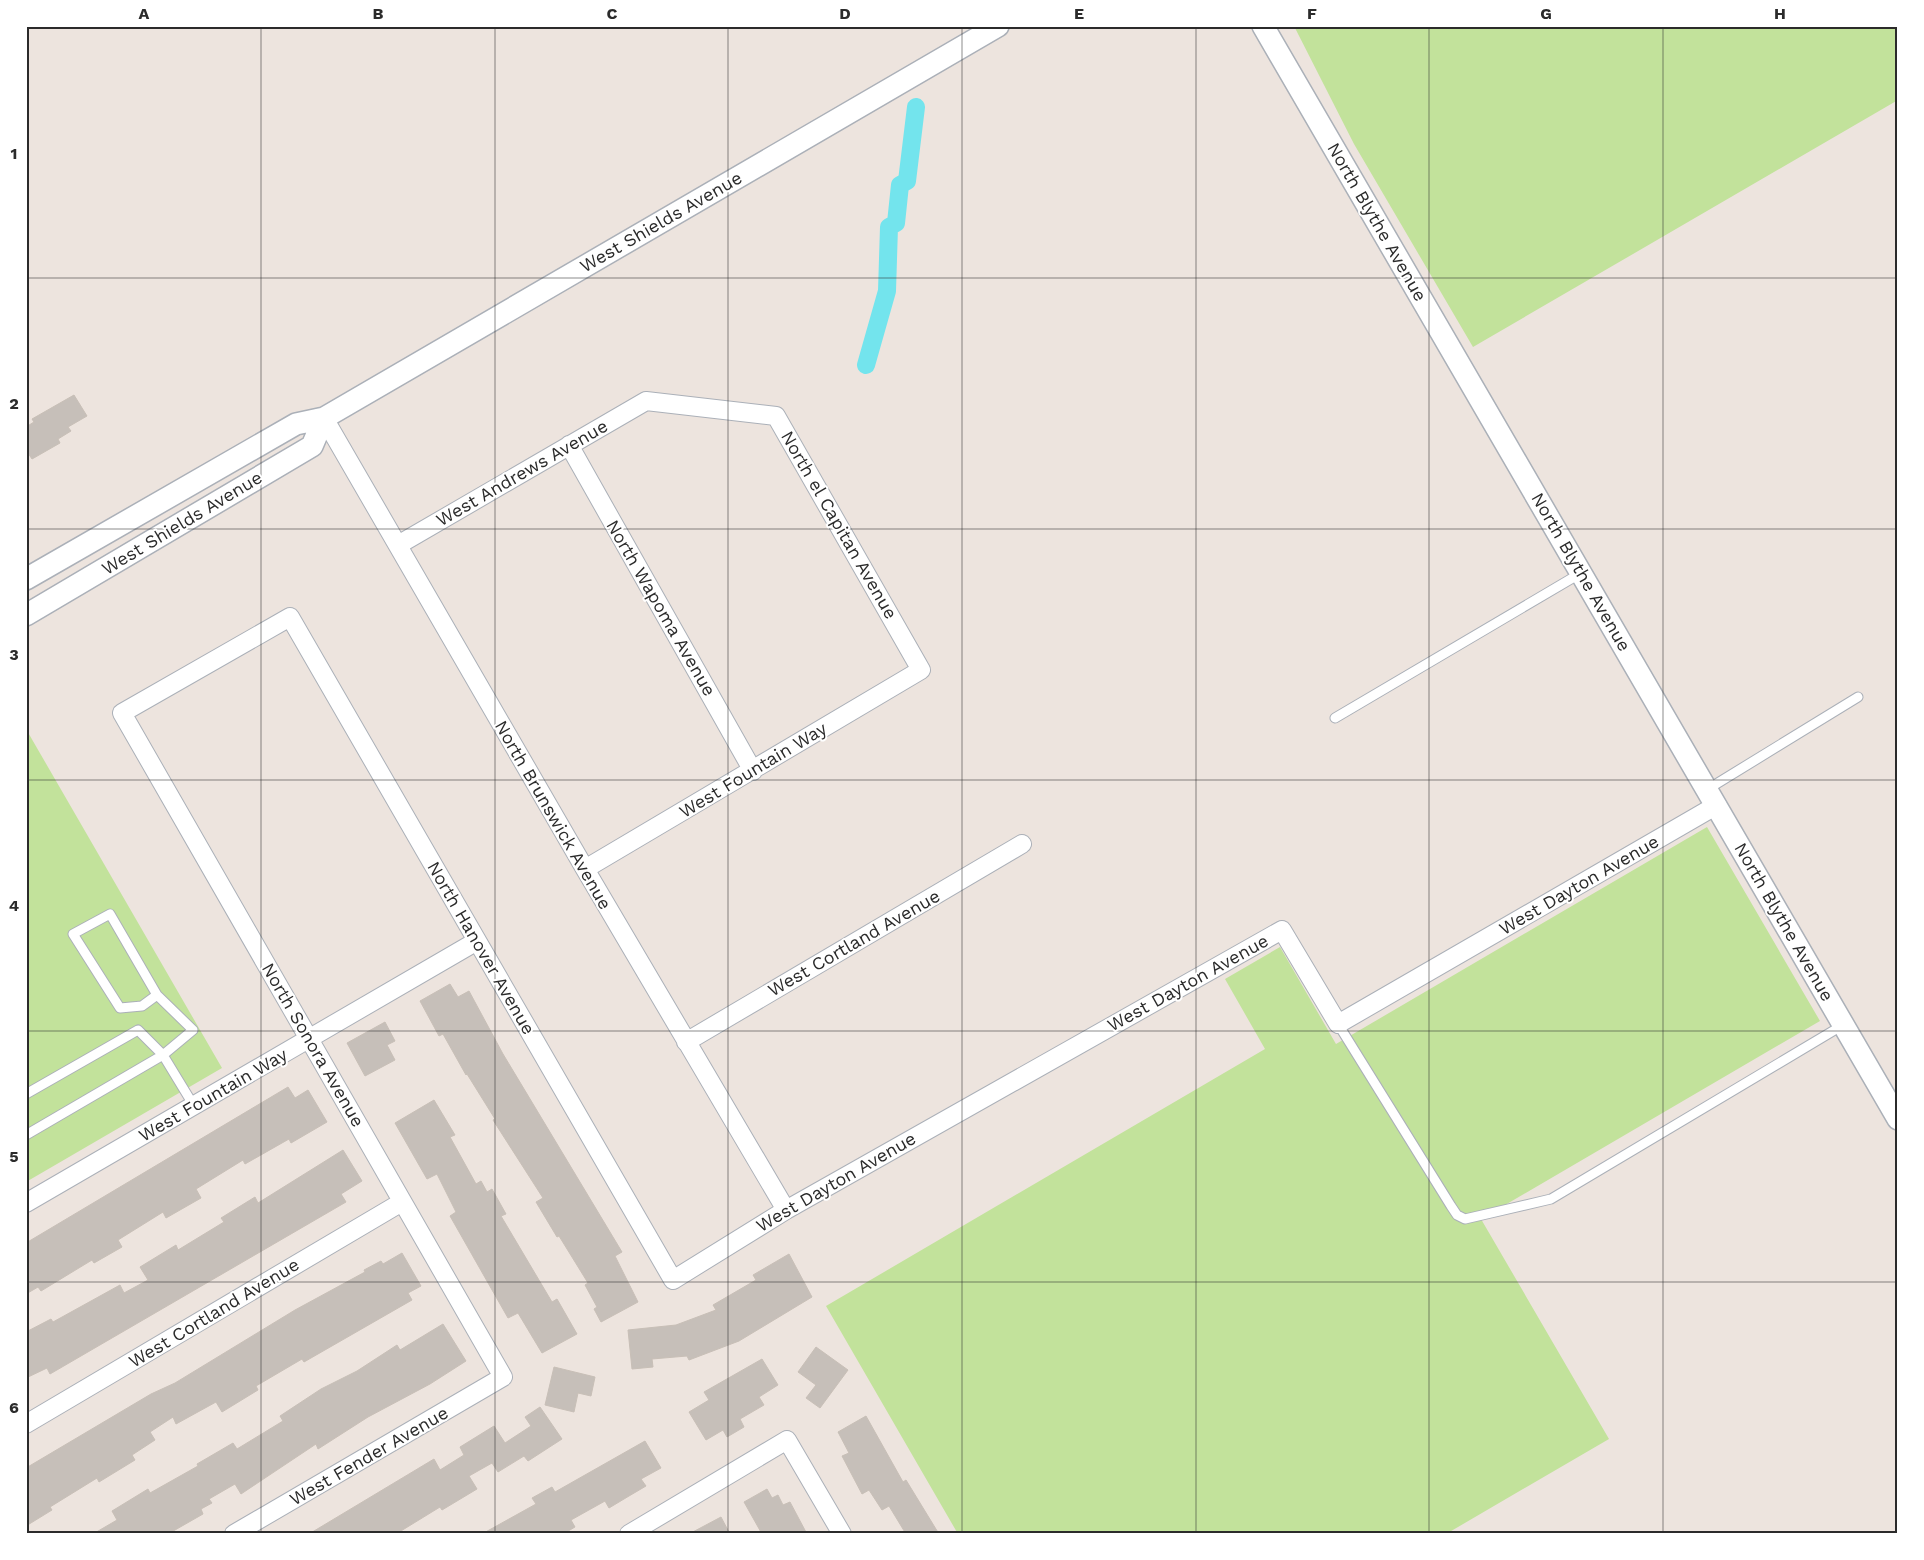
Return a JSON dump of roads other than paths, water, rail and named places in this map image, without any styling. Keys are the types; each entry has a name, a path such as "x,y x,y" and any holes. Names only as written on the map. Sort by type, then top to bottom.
{"street":[{"name":"West Shields Avenue","path":"26,579 296,424 324,418 998,26"},
{"name":"North Blythe Avenue","path":"1263,26 1582,572 1898,1119"},
{"name":"West Andrews Avenue","path":"398,545 646,400"},
{"name":"North el Capitan Avenue","path":"646,400 776,416 921,670"},
{"name":"West Shields Avenue","path":"26,615 312,446 324,418"},
{"name":"North Brunswick Avenue","path":"324,418 585,870 786,1210"},
{"name":"North Wapoma Avenue","path":"569,445 754,771"},
{"name":"North Sonora Avenue","path":"290,616 122,714 503,1378"},
{"name":"North Hanover Avenue","path":"290,616 673,1280"},
{"name":"West Fountain Way","path":"585,870 921,670"},
{"name":"West Dayton Avenue","path":"673,1280 786,1210 1282,930 1338,1024 1712,797"},
{"name":"West Cortland Avenue","path":"686,1042 1022,844"},
{"name":"West Fountain Way","path":"26,1203 477,941"},
{"name":"West Cortland Avenue","path":"26,1424 402,1202"},
{"name":"West Fender Avenue","path":"234,1534 503,1378"},
{"path":"629,1534 787,1440 842,1534"}],"lane":[{"path":"1335,718 1582,572"},
{"path":"1712,797 1858,696"},
{"path":"26,1136 163,1055 193,1030 157,996 110,914 73,934 120,1008 142,1006 157,996"},
{"path":"1338,1024 1451,1206 1465,1219 1551,1199 1843,1025"},
{"path":"26,1094 138,1030 163,1055 194,1106"}],"waterway":[{"path":"866,365 887,291 889,227 896,223 900,185 907,181 916,107"}]}
